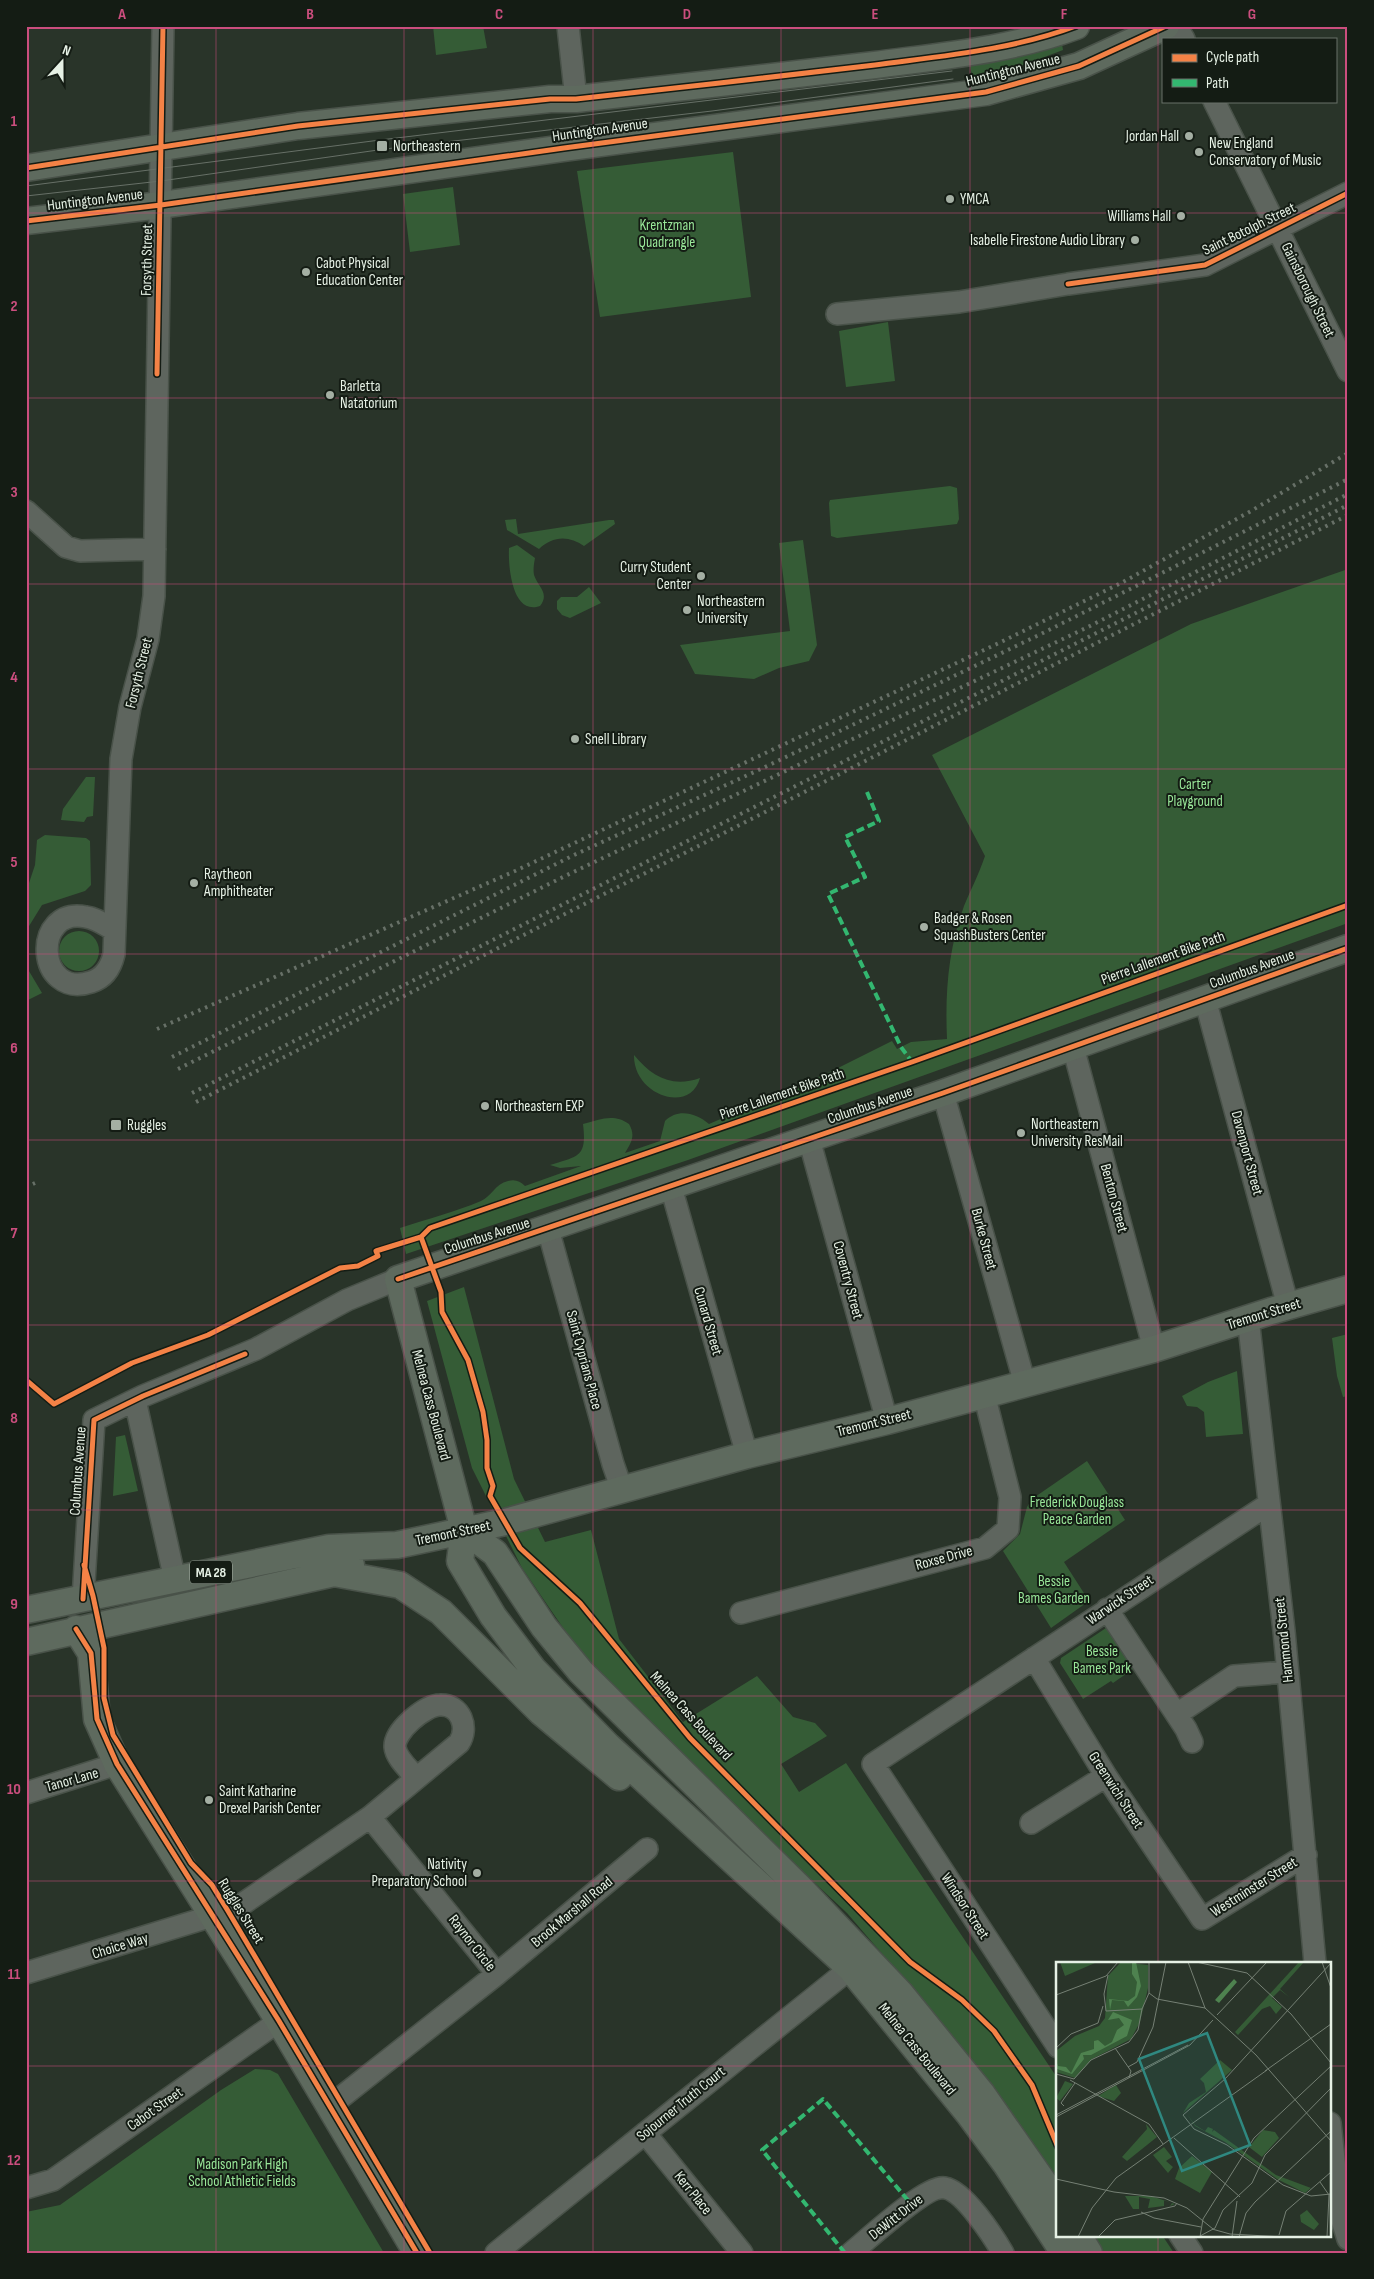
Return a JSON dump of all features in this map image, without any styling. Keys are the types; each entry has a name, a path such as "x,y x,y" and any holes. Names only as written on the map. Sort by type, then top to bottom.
{"main road":[{"name":"Huntington Avenue","path":"26,168 298,126 550,99 576,99 737,82 941,56 1032,40 1076,26"},
{"name":"Huntington Avenue","path":"26,220 161,205 545,150 986,92 1078,66 1166,26"},
{"name":"Columbus Avenue","path":"398,1279 671,1187 1205,1000 1346,953"},
{"name":"Melnea Cass Boulevard","path":"398,1279 464,1530 460,1561 494,1616 533,1669 602,1739 747,1873 858,1962 954,2058 1002,2121 1056,2200"},
{"name":"Tremont Street","path":"26,1610 329,1548 397,1545 505,1522 747,1455 886,1421 1154,1349 1248,1318 1348,1290"},
{"name":"Melnea Cass Boulevard","path":"464,1530 496,1553 544,1627 581,1672 800,1888 858,1962 1011,2171 1064,2253"},
{"name":"Tremont Street","path":"26,1642 76,1629 334,1573 397,1545"},
{"path":"334,1573 400,1585 442,1612 517,1690 570,1738 715,1854 747,1873"},
{"name":"Ruggles Street","path":"76,1629 91,1653 97,1719 104,1739 117,1764 279,2021 417,2253"},
{"path":"1079,2236 1089,2253"}],"street":[{"name":"Forsyth Street","path":"114,930 121,758 130,707 140,674 154,596 163,26"},
{"path":"568,26 576,99"},
{"path":"1176,26 1183,38"},
{"name":"Gainsborough Street","path":"1215,102 1348,371"},
{"name":"Saint Botolph Street","path":"836,314 960,302 1068,284 1205,265 1348,193"},
{"path":"26,511 66,547 80,551 155,549"},
{"name":"Davenport Street","path":"1205,1000 1288,1306"},
{"name":"Benton Street","path":"1073,1046 1154,1349"},
{"name":"Burke Street","path":"943,1093 1024,1384"},
{"name":"Coventry Street","path":"810,1139 886,1421"},
{"name":"Cunard Street","path":"671,1187 747,1455"},
{"name":"Saint Cyprians Place","path":"548,1229 613,1464 622,1490"},
{"name":"Columbus Avenue","path":"83,1599 94,1420 135,1400 256,1349 347,1300 398,1279"},
{"name":"Hammond Street","path":"1248,1318 1287,1672 1315,1962"},
{"name":"Roxse Drive","path":"741,1613 985,1548 1008,1529 1010,1497 984,1394"},
{"path":"135,1400 175,1580"},
{"name":"Warwick Street","path":"873,1764 1269,1504"},
{"path":"1107,1609 1177,1714 1192,1742"},
{"name":"Greenwich Street","path":"1034,1658 1106,1776 1202,1919"},
{"path":"1177,1714 1234,1676 1287,1672"},
{"name":"Tanor Lane","path":"26,1793 117,1764"},
{"name":"Windsor Street","path":"873,1764 1056,2044"},
{"path":"1031,1823 1106,1776"},
{"path":"214,1916 235,1909 370,1817 416,1778"},
{"name":"Raynor Circle","path":"330,2106 497,1974 370,1817"},
{"name":"Brook Marshall Road","path":"497,1974 647,1850"},
{"name":"Westminster Street","path":"1202,1919 1306,1855"},
{"name":"Choice Way","path":"26,1973 214,1916"},
{"name":"Sojourner Truth Court","path":"496,2253 858,1962"},
{"name":"Cabot Street","path":"26,2188 53,2180 279,2021"},
{"name":"Kerr Place","path":"645,2133 742,2253"},
{"path":"1332,2141 1340,2214 1348,2239"},
{"name":"DeWitt Drive","path":"851,2253 918,2198 931,2190 944,2188 961,2197 1003,2253"},
{"path":"1181,2236 1192,2253"}],"green space":[{"path":"433,26 483,26 487,48 436,55"},
{"path":"1062,44 1063,50 973,84 970,64 1013,58"},
{"name":"Krentzman Quadrangle","path":"733,152 751,297 600,317 577,171"},
{"path":"453,187 460,245 410,252 403,194"},
{"path":"888,322 895,381 846,387 839,331"},
{"path":"950,486 957,488 959,519 957,524 837,538 831,536 830,500"},
{"path":"516,519 518,534 609,520 614,520 615,524 584,546 578,542 561,538 549,542 539,549 507,530 505,520"},
{"path":"803,540 817,645 809,661 779,668 754,679 695,674 680,645 790,631 779,543"},
{"path":"517,545 535,558 534,575 544,594 540,606 531,607 523,604 514,588 509,566 509,548"},
{"name":"Carter Playground","path":"1348,569 1348,923 688,1160 406,1254 400,1228 481,1201 500,1185 508,1181 517,1181 525,1186 581,1166 560,1168 550,1165 579,1154 584,1143 583,1124 612,1118 629,1124 632,1136 631,1143 625,1153 660,1141 665,1121 676,1114 693,1115 709,1124 830,1072 892,1041 897,1049 911,1042 947,1039 947,988 954,939 964,906 985,856 932,755 1191,624"},
{"path":"589,587 601,603 570,618 562,615 557,609 557,601 561,597 577,597"},
{"path":"86,777 95,777 93,816 87,817 84,822 61,820 63,809"},
{"path":"45,835 86,838 90,841 91,885 85,891 42,905 26,931 26,892 35,865 37,840"},
{"path":"79,931 93,937 99,951 93,965 79,971 65,965 59,951 65,937"},
{"path":"26,966 42,993 26,1001"},
{"path":"634,1055 655,1075 663,1078 680,1082 700,1078 694,1089 685,1096 674,1098 663,1095 652,1090 642,1081 636,1069"},
{"path":"464,1287 514,1479 545,1542 591,1530 619,1639 683,1722 757,1676 793,1717 815,1723 827,1736 781,1764 799,1792 846,1763 1056,2076 1056,2183 957,2041 847,1913 710,1785 581,1654 522,1568 472,1468 427,1301"},
{"path":"1348,1334 1348,1396 1343,1397 1337,1376 1332,1338"},
{"path":"1237,1371 1243,1434 1206,1437 1204,1412 1197,1407 1187,1406 1182,1396 1208,1382"},
{"path":"125,1435 138,1491 113,1496 116,1437"},
{"path":"1087,1461 1125,1520 1064,1562 1089,1601 1051,1628 1003,1551 1020,1534 1027,1507 1032,1499"},
{"name":"Bessie Bames Park","path":"1106,1628 1110,1629 1136,1667 1113,1683 1111,1681 1083,1699 1060,1663 1061,1658"},
{"name":"Madison Park High School Athletic Fields","path":"255,2069 270,2070 278,2074 384,2253 26,2253 26,2212 60,2205 221,2090"},
{"path":"1090,2236 1163,2236 1174,2253 1099,2253"}],"tram line":[{"path":"26,186 380,140 952,71"},
{"path":"26,196 161,181 385,149 712,111 953,79"}],"railway":[{"path":"157,1029 515,871 1001,642 1123,582 1251,511 1348,453"},
{"path":"172,1057 574,855 763,768 1039,635 1348,479"},
{"path":"178,1069 565,876 1088,627 1348,494"},
{"path":"192,1093 1348,505"},
{"path":"196,1102 1348,515"},
{"path":"26,1178 32,1175"},
{"path":"26,1187 35,1183"}],"marked path":[{"path":"867,792 879,821 845,837 865,877 828,894 901,1047 912,1062"},
{"path":"845,2253 762,2150 823,2099 911,2204"}],"cycle path":[{"path":"157,374 163,26"},
{"path":"26,168 298,126 550,99 576,99 926,58 1002,47 1076,26"},
{"path":"26,221 161,205 564,148 986,92 1079,66 1166,26"},
{"path":"1068,284 1205,265 1348,193"},
{"name":"Pierre Lallement Bike Path","path":"26,1380 54,1404 132,1363 208,1335 340,1268 358,1266 378,1256 376,1251 421,1237 430,1228 912,1062 1348,905"},
{"path":"398,1279 943,1093 1348,948"},
{"path":"421,1237 441,1292 442,1312 468,1360 483,1412 487,1440 487,1468 493,1486 490,1496 520,1548 580,1603 690,1738 910,1962 962,2000 994,2031 1032,2085 1056,2142"},
{"path":"83,1599 94,1420 143,1396 245,1354"},
{"path":"84,1565 104,1648 104,1698 113,1735 191,1863 212,1885 228,1911 430,2253"},
{"path":"76,1629 91,1653 97,1719 117,1764 279,2021 417,2253"}],"place":[{"name":"Jordan Hall","path":"1189,136"},
{"name":"Northeastern","path":"382,146"},
{"name":"New England Conservatory of Music","path":"1199,152"},
{"name":"YMCA","path":"950,199"},
{"name":"Williams Hall","path":"1181,216"},
{"name":"Isabelle Firestone Audio Library","path":"1135,240"},
{"name":"Cabot Physical Education Center","path":"306,272"},
{"name":"Barletta Natatorium","path":"330,395"},
{"name":"Curry Student Center","path":"701,576"},
{"name":"Northeastern University","path":"687,610"},
{"name":"Snell Library","path":"575,739"},
{"name":"Raytheon Amphitheater","path":"194,883"},
{"name":"Badger & Rosen SquashBusters Center","path":"924,927"},
{"name":"Northeastern EXP","path":"485,1106"},
{"name":"Ruggles","path":"116,1125"},
{"name":"Northeastern University ResMail","path":"1021,1133"},
{"name":"Saint Katharine Drexel Parish Center","path":"209,1800"},
{"name":"Nativity Preparatory School","path":"477,1873"}],"park label":[{"name":"Frederick Douglass Peace Garden","path":"1077,1510"},
{"name":"Bessie Bames Garden","path":"1054,1590"}]}
